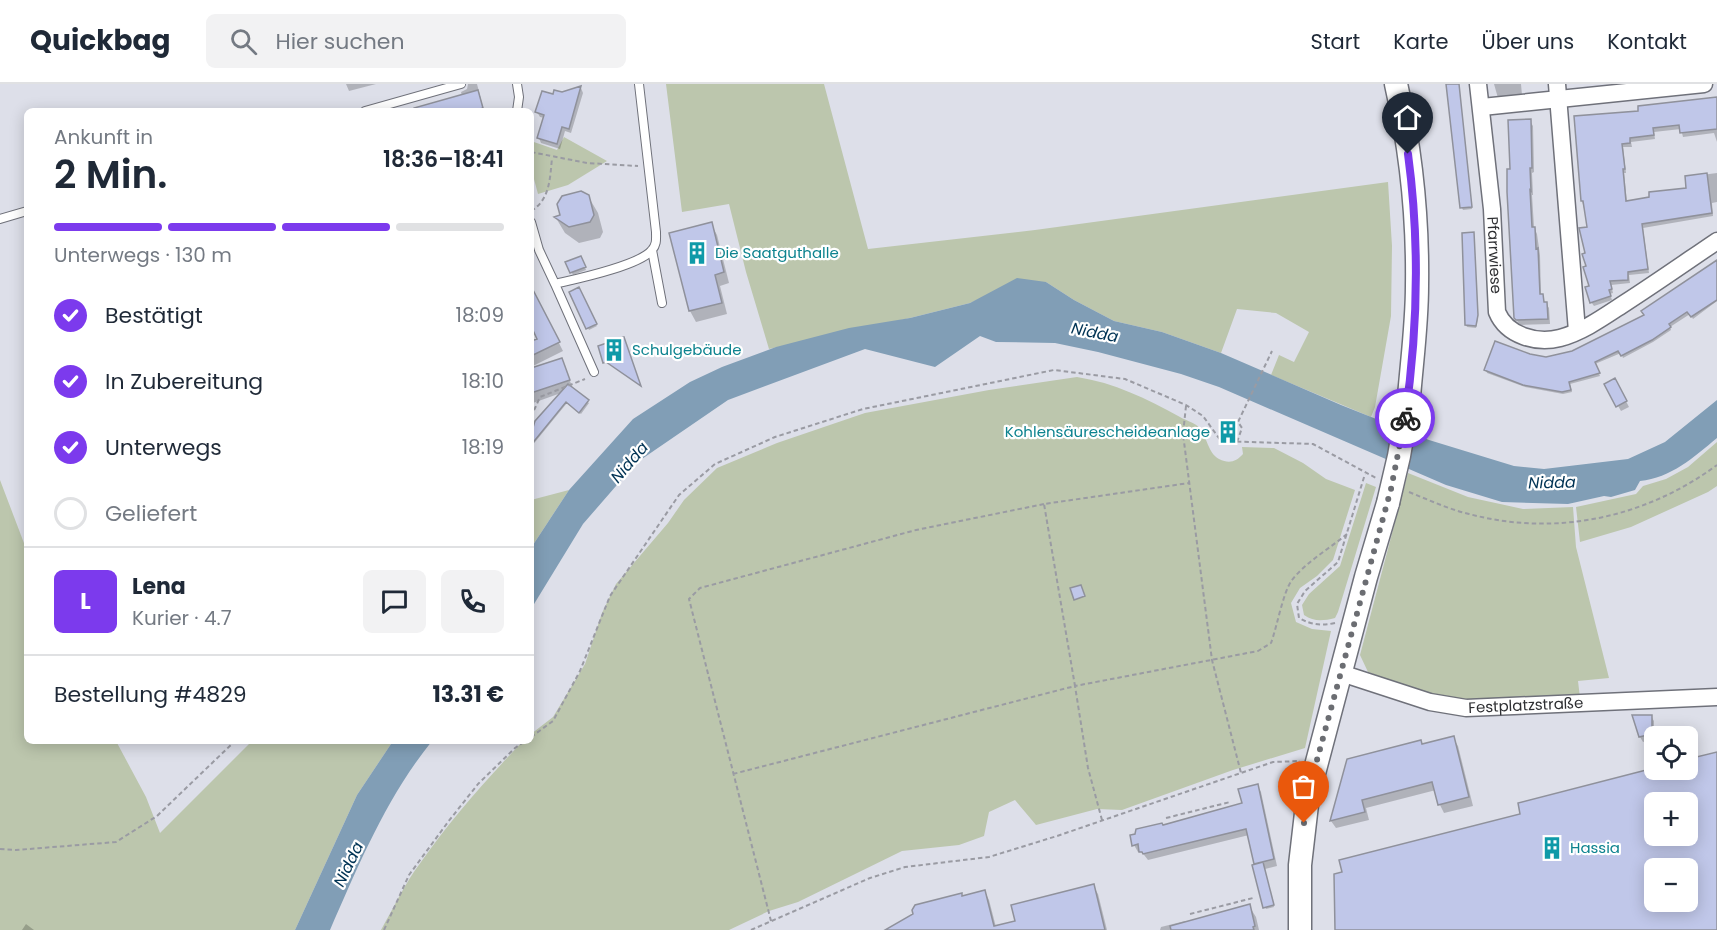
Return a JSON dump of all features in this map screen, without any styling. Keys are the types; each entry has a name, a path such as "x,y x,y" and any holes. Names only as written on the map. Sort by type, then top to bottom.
{"main road":[{"path":"1300,930 1300,866 1310,766 1397,497 1399,456 1416,321 1417,249 1412,177 1396,84"}],"street":[{"name":"Pfarrwiese","path":"1478,84 1492,209 1497,312 1500,319 1512,331 1536,339 1561,338 1606,315 1717,241"},
{"path":"1482,107 1558,91 1704,84"},
{"path":"1558,91 1576,331"},
{"name":"Festplatzstraße","path":"1341,673 1430,702 1466,708 1717,697"}],"lane":[{"path":"376,108 461,84"},
{"path":"516,84 519,98 517,108"},
{"path":"555,284 624,265 650,253 656,245 650,166 639,84"},
{"path":"0,219 24,212"},
{"path":"534,232 539,250 594,372"},
{"path":"652,250 662,303"}],"path":[{"path":"534,153 587,163 650,166"},
{"path":"534,208 544,200 550,184 552,157"},
{"path":"1237,442 1242,428 1238,422 1272,351"},
{"path":"534,734 553,721 580,671 610,596 679,495 715,464 775,437 863,409 1054,370 1125,379 1186,405 1203,416 1221,441 1313,444 1375,478"},
{"path":"534,410 540,397 588,378 594,372"},
{"path":"1186,405 1183,434 1212,660 1241,773"},
{"path":"1397,497 1503,521 1561,524 1628,512 1692,484 1717,465"},
{"path":"1338,623 1323,626 1309,624 1299,618 1297,604 1305,591 1338,562 1365,474"},
{"path":"771,921 689,599 700,588 916,530 1044,504 1190,483"},
{"path":"1044,504 1088,768 1102,820"},
{"path":"734,774 1076,686 1258,651 1271,644 1284,596 1291,581 1347,534"},
{"path":"0,849 16,850 116,842 157,816 232,744"},
{"path":"384,930 409,874 478,784 521,744"},
{"path":"751,930 870,878 905,867 989,857 1273,762 1310,766"},
{"path":"1166,818 1230,802"},
{"path":"1190,914 1253,898"}],"green space":[{"path":"666,84 824,84 868,249 1035,230 1388,182 1392,246 1391,316 1375,407 1371,417 1271,375 1279,355 1294,362 1309,332 1276,313 1237,309 1221,353 1162,332 1114,321 1046,282 992,293 970,303 910,318 769,349 729,204 682,212"},
{"path":"564,137 607,161 568,185 538,194 534,179 534,142 557,150"},
{"path":"1077,377 1104,383 1130,392 1200,428 1212,453 1223,461 1238,459 1243,454 1242,447 1274,448 1303,463 1326,479 1355,490 1333,560 1317,576 1300,588 1291,603 1296,622 1312,629 1331,631 1305,748 1233,770 1122,810 1097,809 1036,825 1015,800 989,812 984,836 959,845 902,851 798,902 769,911 729,930 381,930 415,870 457,815 520,744 534,744 534,732 553,717 585,664 602,613 616,584 668,523 684,500 717,468 777,443 865,413 989,390"},
{"path":"1717,442 1717,486 1631,527 1580,542 1576,507 1636,494 1643,486 1666,479 1688,467"},
{"path":"1408,473 1468,497 1523,509 1573,507 1576,547 1609,678 1578,681 1580,698 1463,703 1368,672 1360,655"},
{"path":"0,480 24,543 24,744 118,744 146,797 160,833 249,744 391,744 357,795 295,930 0,930"},
{"path":"1366,483 1376,487 1338,612 1335,618 1311,619 1304,615 1302,605 1309,594 1340,566"},
{"path":"569,490 534,543 534,499"}],"water":[{"name":"Nidda","path":"1017,278 1046,282 1114,321 1162,332 1221,353 1429,440 1514,466 1544,469 1628,459 1665,442 1717,400 1717,438 1672,471 1640,481 1635,490 1611,497 1604,496 1568,504 1502,502 1446,485 1219,387 1181,374 1098,352 1055,343 996,342 980,336 935,367 865,349 728,400 636,463 583,524 534,604 534,543 569,490 633,419 690,382 722,367 776,347 849,328 910,318 970,303"},
{"name":"Nidda","path":"391,744 430,744 387,808 330,930 295,930 357,795"}],"building":[{"path":"1446,84 1459,84 1472,207 1460,208"},
{"path":"581,86 569,129 562,127 557,144 537,138 544,115 535,112 542,91 553,94 554,90 562,92"},
{"path":"478,90 483,108 414,108"},
{"path":"1717,97 1717,129 1680,133 1679,125 1653,128 1654,135 1630,138 1630,143 1622,144 1626,201 1649,197 1649,192 1686,188 1685,176 1707,173 1712,213 1642,224 1648,269 1628,272 1628,280 1610,281 1611,296 1590,303 1585,287 1589,286 1583,267 1586,266 1582,254 1585,253 1579,228 1587,227 1583,201 1581,201 1574,116 1638,111 1638,106"},
{"path":"1531,119 1532,227 1535,227 1536,249 1538,248 1540,294 1543,294 1544,302 1547,302 1548,319 1516,320 1514,318 1507,192 1507,169 1510,169 1508,120"},
{"path":"581,191 589,195 594,215 590,222 569,227 554,217 560,215 557,204 562,196"},
{"name":"Die Saatguthalle","path":"712,222 724,272 715,275 722,303 689,311 669,233"},
{"path":"1474,232 1478,315 1476,326 1465,325 1462,233"},
{"path":"581,256 586,267 570,273 565,262"},
{"path":"1717,260 1717,300 1691,317 1687,312 1669,324 1671,327 1652,340 1621,356 1618,351 1595,362 1600,373 1569,382 1571,390 1562,392 1523,385 1484,370 1495,341 1530,354 1546,357 1572,351 1644,315 1641,311"},
{"path":"579,287 597,324 586,329 569,292"},
{"path":"534,292 560,342 534,355 534,340 537,339 534,332"},
{"path":"624,337 641,386 606,362 603,363 598,346"},
{"path":"562,358 570,380 534,392 534,367"},
{"path":"1615,378 1627,401 1616,407 1604,384"},
{"path":"568,384 589,400 579,413 566,402 534,441 535,421"},
{"path":"1081,585 1085,596 1074,600 1070,588"},
{"path":"1632,715 1652,715 1652,726 1644,726 1644,736 1639,737"},
{"path":"1454,736 1469,797 1438,805 1432,782 1362,800 1365,812 1330,821 1347,759 1421,740 1422,744"},
{"name":"Hassia","path":"1717,752 1717,930 1335,930 1334,874 1342,872 1339,860 1520,814 1518,803 1644,771 1644,780 1698,780 1698,757"},
{"path":"1258,784 1274,859 1254,864 1246,829 1143,854 1139,852 1138,844 1132,846 1130,835 1135,834 1136,829 1162,823 1163,825 1242,803 1238,789"},
{"path":"1263,862 1274,905 1263,908 1252,865"},
{"path":"1094,884 1105,930 885,930 913,914 912,910 915,905 962,893 962,896 985,890 994,926 1015,921 1011,905"},
{"path":"1250,904 1254,930 1171,930 1170,926"}],"way so far":[{"path":"1304,823 1314,771 1391,489 1405,418"}],"place":[{"name":"Die Saatguthalle","path":"697,253"},
{"name":"Schulgebäude","path":"614,350"},
{"name":"Kohlensäurescheideanlage","path":"1228,432"},
{"name":"Hassia","path":"1552,848"}],"route":[{"path":"1405,418 1416,321 1417,288 1415,215 1408,154"}]}
